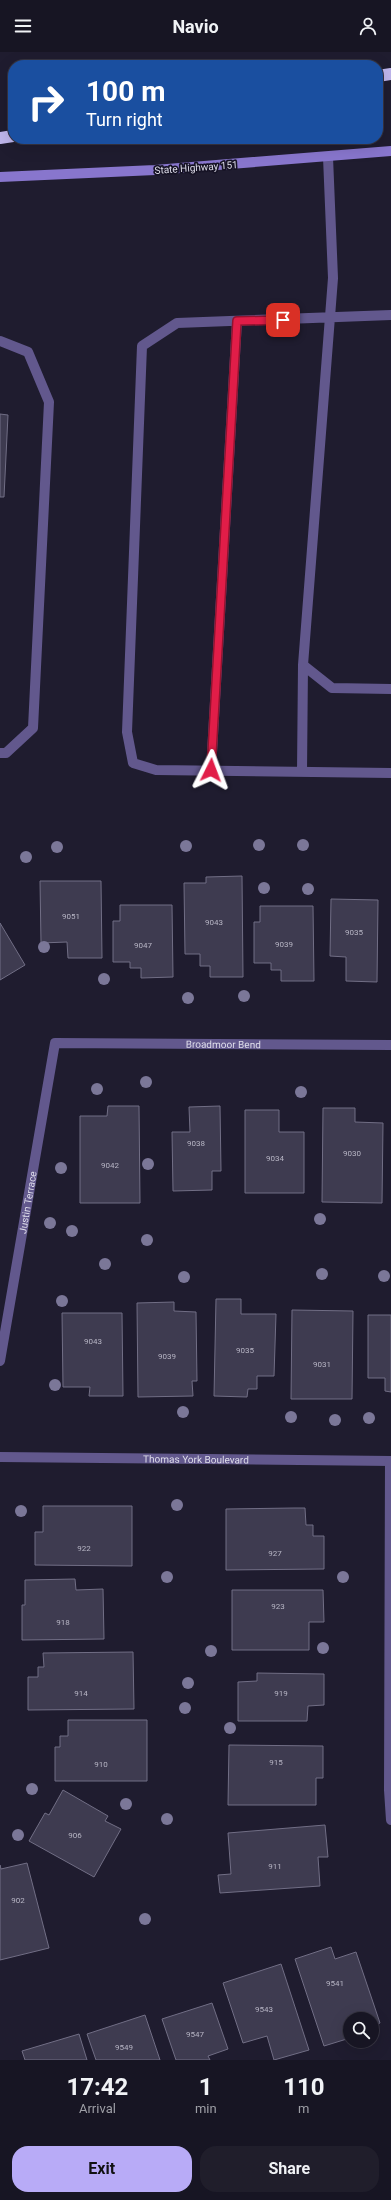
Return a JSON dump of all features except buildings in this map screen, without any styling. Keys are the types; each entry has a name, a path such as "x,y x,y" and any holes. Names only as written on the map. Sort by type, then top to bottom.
{"main road":[{"name":"State Highway 151","path":"0,177 155,170 391,151"}],"street":[{"path":"302,772 303,665 333,278 328,157"},
{"path":"391,315 177,323 142,346 127,732 134,763 156,770 391,773"},
{"path":"211,770 237,321"},
{"path":"0,341 28,352 49,402 33,728 6,753 0,753"},
{"path":"303,665 332,688 391,689"},
{"name":"Broadmoor Bend","path":"55,1043 391,1045"},
{"name":"Justin Terrace","path":"0,1361 55,1043"},
{"name":"Thomas York Boulevard","path":"0,1458 391,1461"},
{"path":"391,1461 389,1790 391,1820"}],"route":[{"path":"211,770 237,321 283,320"}]}
